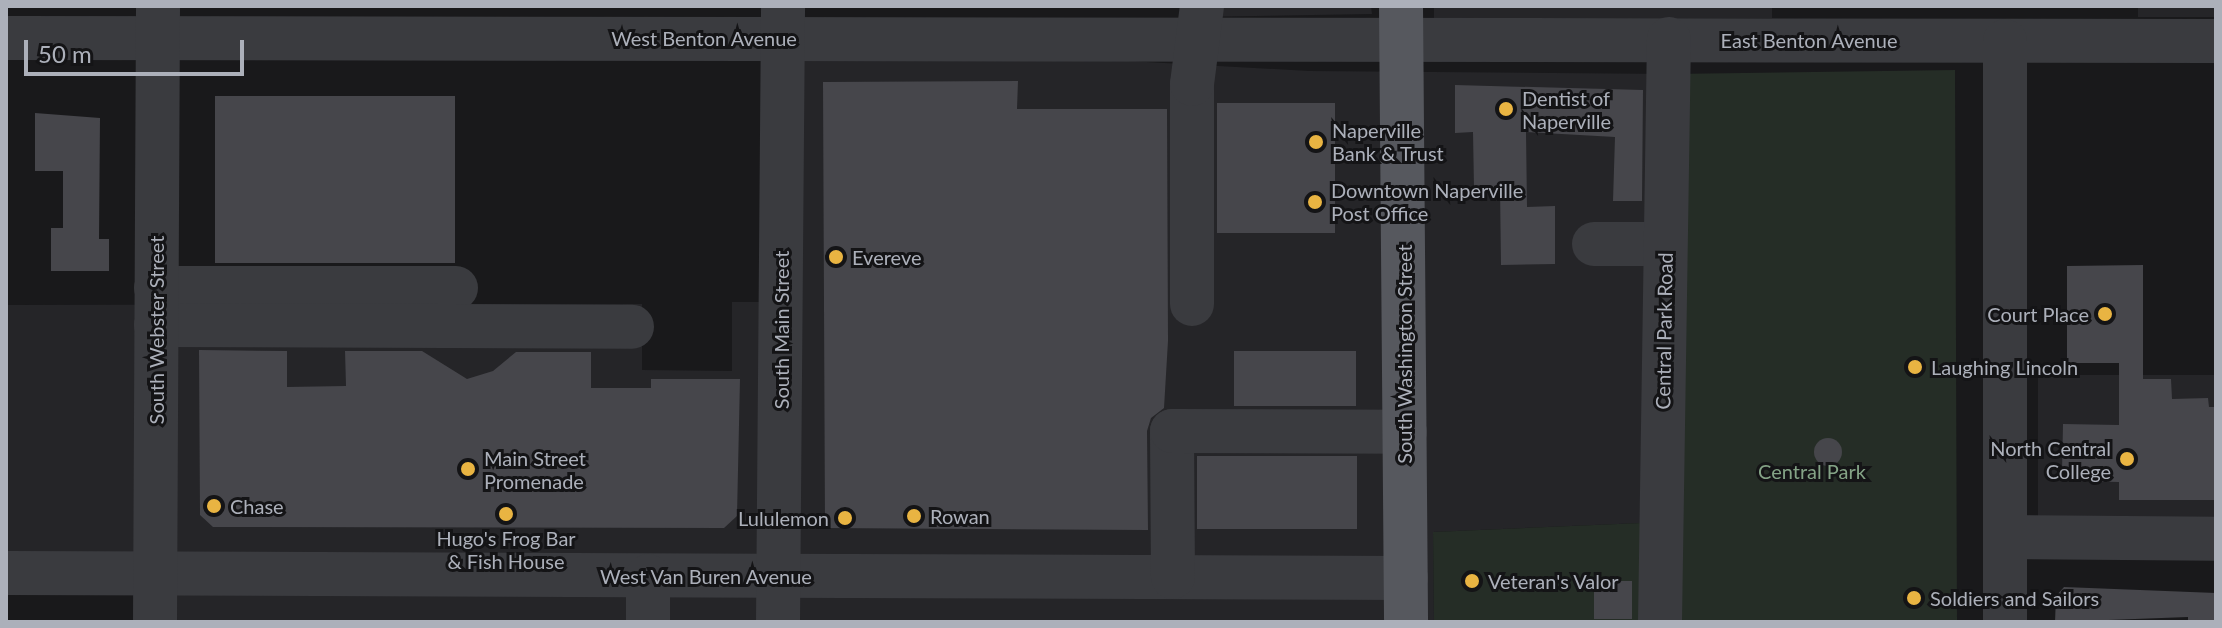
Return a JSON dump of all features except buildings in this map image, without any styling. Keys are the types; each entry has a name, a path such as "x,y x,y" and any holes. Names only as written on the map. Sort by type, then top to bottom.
{"main road":[{"name":"South Washington Street","path":"1402,22 1406,622"}],"street":[{"name":"West Benton Avenue","path":"6,38 158,22 1402,22"},
{"name":"South Webster Street","path":"155,622 158,22"},
{"name":"South Main Street","path":"778,622 783,22"},
{"path":"1192,304 1192,84 1202,22"},
{"name":"East Benton Avenue","path":"1402,22 1669,39 1901,24 2005,41 2216,41"},
{"name":"Central Park Road","path":"1660,622 1669,39"},
{"path":"2005,41 2005,622"},
{"path":"1594,244 1665,244"},
{"path":"156,306 456,288"},
{"path":"156,306 632,327"},
{"path":"1173,577 1172,431 1405,432"},
{"path":"2005,537 2216,539"},
{"name":"West Van Buren Avenue","path":"6,573 1406,578"},
{"path":"648,576 648,622"}],"shaded area":[{"path":"1188,6 1371,6 1372,14 1188,17"},
{"path":"1434,6 1772,6 1772,18 1434,18"},
{"path":"2138,6 2216,6 2216,17 2138,17"},
{"path":"783,42 1309,71 1671,74 1665,522 1433,532 1434,622 156,622 156,572 6,574 6,305 642,304 642,370 732,371 732,302 782,302"},
{"name":"North Central College","path":"2038,375 2216,375 2216,542 2038,542"}],"green space":[{"name":"Central Park","path":"1955,70 1957,622 1434,622 1433,532 1665,522 1671,74"}],"place":[{"name":"Dentist of Naperville","path":"1506,109"},
{"name":"Naperville Bank & Trust","path":"1316,142"},
{"name":"Downtown Naperville Post Office","path":"1315,202"},
{"name":"Evereve","path":"836,257"},
{"name":"Court Place","path":"2105,314"},
{"name":"Laughing Lincoln","path":"1915,367"},
{"name":"North Central College","path":"2127,459"},
{"name":"Main Street Promenade","path":"468,469"},
{"name":"Chase","path":"214,506"},
{"name":"Hugo's Frog Bar & Fish House","path":"506,514"},
{"name":"Rowan","path":"914,516"},
{"name":"Lululemon","path":"845,518"},
{"name":"Veteran's Valor","path":"1472,581"},
{"name":"Soldiers and Sailors","path":"1914,598"}]}
